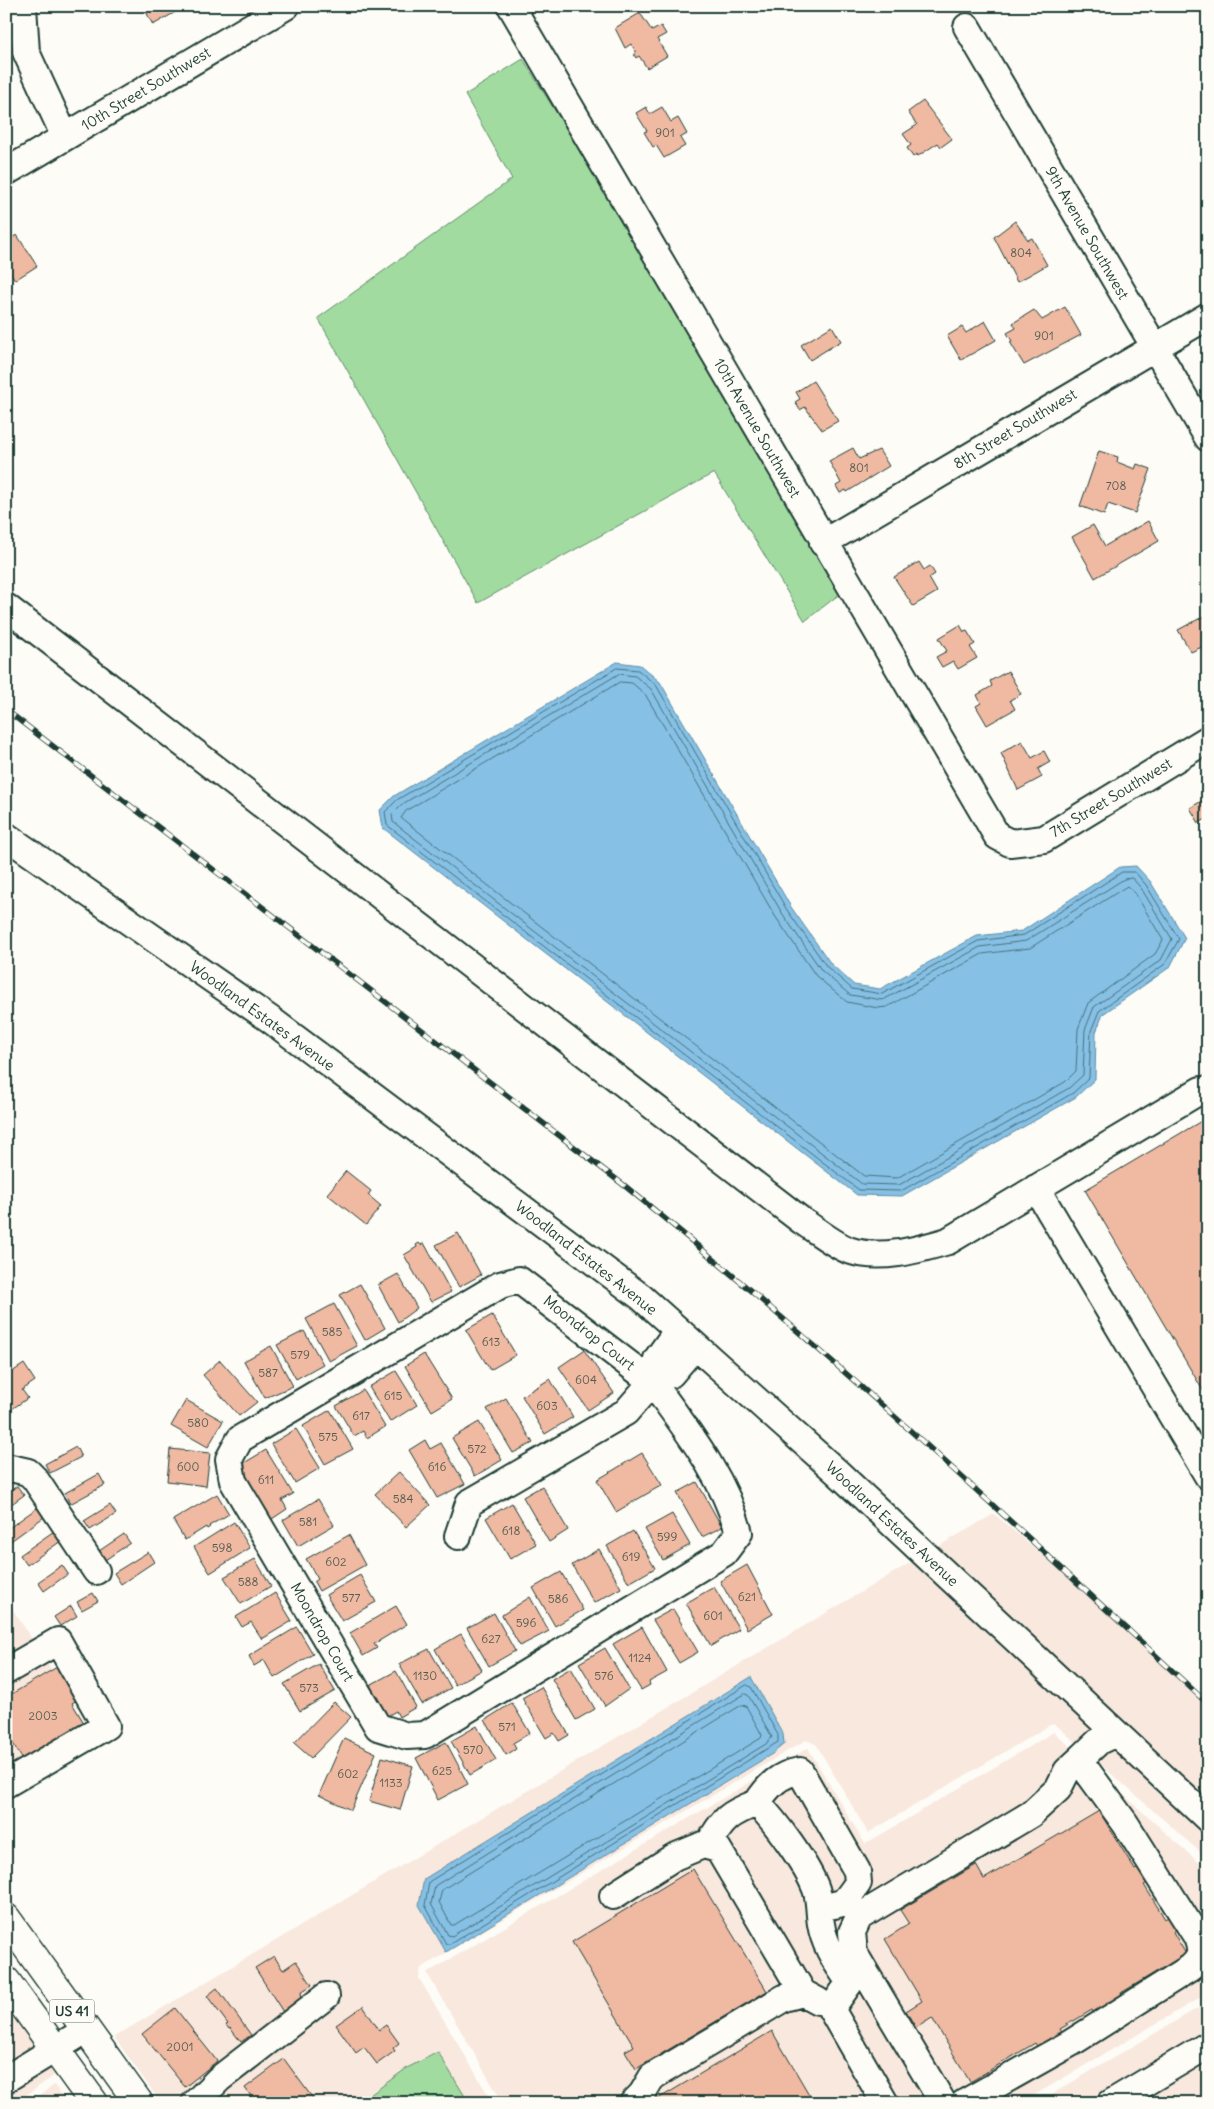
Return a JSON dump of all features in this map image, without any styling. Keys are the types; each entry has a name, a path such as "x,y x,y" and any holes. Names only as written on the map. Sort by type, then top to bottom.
{"main road":[{"name":"US 41","path":"6,1918 138,2103"},
{"name":"US 41","path":"6,1981 56,2050 88,2101"}],"street":[{"path":"23,6 26,52 65,137"},
{"name":"10th Street Southwest","path":"6,172 286,6"},
{"name":"10th Avenue Southwest","path":"511,6 823,543 996,836 1010,843"},
{"name":"9th Avenue Southwest","path":"968,27 1153,348 1208,438"},
{"name":"8th Street Southwest","path":"823,543 1208,316"},
{"path":"6,608 802,1221 848,1250 877,1254 914,1251 948,1241 1201,1090 1208,1090"},
{"name":"7th Street Southwest","path":"1010,843 1044,839 1208,739"},
{"name":"Woodland Estates Avenue","path":"6,836 271,1020 640,1297 838,1473 1208,1819"},
{"path":"1036,1188 1208,1476"},
{"name":"Moondrop Court","path":"519,1280 652,1382 703,1454 732,1506 739,1533 724,1553 425,1735 407,1736 378,1727 233,1482 229,1458 240,1439 500,1285 519,1280"},
{"path":"458,1536 469,1503 626,1412 652,1382 670,1374 686,1339"},
{"path":"6,1467 28,1472 36,1479 96,1571"},
{"path":"6,1671 58,1641 106,1726 6,1784"},
{"path":"831,2009 856,1974 852,1932 859,1917 1031,1814 1058,1789 1067,1771 1078,1760 1099,1741 1116,1733"},
{"path":"964,2103 1072,2043 1190,1968 1199,1959 1202,1951 1197,1937 1126,1823 1078,1760"},
{"path":"708,1846 715,1832 731,1814 757,1802 767,1788 786,1773 800,1771 856,1871 858,1883 847,1900 839,1904 820,1907"},
{"path":"757,1802 798,1859 816,1889 825,1938 834,1961 850,1982"},
{"path":"613,1896 674,1858 703,1845 718,1849 803,1993 831,2009 885,2103"},
{"path":"855,1955 943,2103"},
{"path":"633,2103 642,2094 652,2077 784,1998 803,1993"},
{"path":"195,2103 219,2079 326,1996"},
{"path":"6,2079 86,2030"},
{"path":"1115,2102 1208,2045"}],"shaded area":[{"path":"994,1514 1125,1625 1208,1701 1208,1805 934,1549"},
{"path":"915,1560 1208,1833 1208,1859 1055,1724 1050,1725 868,1833 816,1744 806,1740 421,1968 419,1978 493,2103 469,2103 438,2053 407,2068 359,2103 161,2103 114,2037","holes":["751,1677 783,1734 446,1952 419,1905"]},
{"path":"6,1599 93,1734 6,1792"},
{"path":"1054,1732 1208,1871 1208,1993 1021,2103 503,2103 427,1973 808,1748 865,1844"},
{"path":"6,2001 58,2073 15,2103 6,2103"},
{"path":"1208,2002 1208,2034 1092,2103 1037,2103"},
{"path":"1208,2056 1208,2103 1129,2103"},
{"path":"54,2085 67,2103 29,2103"}],"green space":[{"path":"523,59 613,204 841,593 805,621 714,473 478,603 318,318 512,179 465,95"},
{"path":"438,2052 469,2103 359,2103 407,2068"}],"water":[{"path":"617,662 640,665 660,682 791,907 831,964 854,985 880,989 977,936 1022,931 1120,867 1136,866 1150,881 1185,938 1170,967 1103,1014 1096,1032 1095,1079 1076,1097 902,1196 857,1195 383,828 380,810 394,796"},
{"path":"751,1677 783,1734 784,1744 772,1754 446,1952 419,1905 424,1879"}],"building":[{"path":"143,6 186,6 153,25"},
{"path":"640,13 652,31 661,26 666,34 657,39 667,56 647,68 639,56 636,58 634,54 636,52 631,44 625,48 615,28"},
{"path":"923,101 952,139 941,147 938,143 918,156 917,154 913,157 907,148 911,145 903,134 917,125 908,112"},
{"path":"646,107 650,114 662,107 671,122 678,118 687,134 680,138 685,146 664,158 656,145 653,147 644,132 647,131 636,113"},
{"path":"1015,221 1028,240 1032,238 1047,265 1017,282 994,237"},
{"path":"17,235 37,266 15,280 8,268 6,269 6,237 9,239"},
{"path":"1065,307 1081,335 1024,365 1010,342 1012,341 1007,333 1016,328 1013,323 1034,310 1042,320"},
{"path":"985,321 996,340 961,360 947,336 962,327 966,333"},
{"path":"832,326 841,341 810,360 801,345"},
{"path":"813,381 838,421 822,430 805,407 800,410 795,402 800,399 796,392"},
{"path":"853,448 859,459 879,450 889,466 847,492 846,490 840,493 836,486 841,483 829,461"},
{"path":"1099,451 1118,457 1117,462 1135,469 1137,464 1151,469 1135,513 1108,504 1104,515 1080,506"},
{"path":"1148,521 1159,541 1095,578 1072,537 1093,525 1105,546"},
{"path":"919,562 924,570 930,566 935,574 929,578 937,592 913,606 894,577"},
{"path":"1208,614 1208,628 1202,631 1204,637 1208,634 1208,644 1191,652 1178,630"},
{"path":"960,625 964,632 967,631 975,644 970,647 977,658 958,669 953,661 942,667 936,657 947,651 939,638"},
{"path":"1008,671 1021,694 1010,700 1015,709 987,725 976,706 981,703 977,695 992,686 990,681"},
{"path":"1022,741 1032,758 1044,751 1050,762 1038,769 1042,777 1018,790 1001,753"},
{"path":"1208,797 1208,818 1199,823 1190,808"},
{"path":"1208,1117 1208,1399 1085,1190"},
{"path":"346,1171 371,1191 368,1195 381,1206 366,1225 327,1194"},
{"path":"458,1233 481,1275 459,1287 436,1245"},
{"path":"419,1243 421,1245 424,1243 451,1292 431,1302 404,1255 417,1247 416,1245"},
{"path":"398,1274 417,1308 398,1322 378,1285"},
{"path":"360,1284 385,1328 365,1340 340,1295"},
{"path":"334,1304 357,1346 329,1361 306,1319"},
{"path":"492,1315 516,1355 490,1370 466,1330"},
{"path":"304,1331 323,1364 296,1379 277,1345"},
{"path":"271,1346 293,1386 265,1398 244,1361"},
{"path":"584,1350 614,1393 588,1410 559,1367"},
{"path":"424,1354 452,1399 432,1411 405,1366"},
{"path":"220,1360 257,1402 239,1416 203,1375"},
{"path":"24,1364 35,1381 22,1390 28,1398 6,1413 6,1376"},
{"path":"396,1371 417,1405 390,1422 369,1387"},
{"path":"550,1379 573,1417 545,1434 522,1396"},
{"path":"363,1390 385,1427 367,1438 363,1431 354,1436 336,1406"},
{"path":"506,1398 533,1443 513,1453 487,1409"},
{"path":"186,1400 223,1421 208,1447 171,1426"},
{"path":"330,1410 353,1449 325,1464 303,1426"},
{"path":"479,1422 502,1460 475,1476 452,1438"},
{"path":"296,1429 320,1468 295,1483 271,1444"},
{"path":"425,1440 430,1449 441,1443 465,1484 437,1498 409,1450"},
{"path":"76,1447 81,1457 50,1473 45,1464"},
{"path":"170,1449 210,1453 206,1486 167,1481"},
{"path":"266,1450 293,1494 282,1500 287,1509 272,1519 239,1466"},
{"path":"642,1453 662,1485 616,1512 597,1480"},
{"path":"399,1472 430,1505 406,1527 375,1494"},
{"path":"99,1474 105,1485 70,1504 65,1493"},
{"path":"697,1482 722,1527 702,1537 677,1493"},
{"path":"17,1486 24,1495 6,1508 6,1494"},
{"path":"542,1486 568,1530 549,1542 523,1497"},
{"path":"217,1494 229,1514 207,1529 206,1527 185,1540 173,1520"},
{"path":"318,1499 334,1525 298,1546 283,1520"},
{"path":"512,1503 536,1544 510,1559 486,1518"},
{"path":"110,1505 116,1514 90,1530 84,1521"},
{"path":"37,1508 44,1517 8,1543 6,1530"},
{"path":"672,1514 690,1545 663,1560 645,1529"},
{"path":"234,1522 250,1548 210,1573 194,1547"},
{"path":"54,1531 61,1541 27,1565 20,1555"},
{"path":"633,1531 655,1568 629,1583 607,1546"},
{"path":"124,1534 130,1543 105,1560 99,1551"},
{"path":"349,1535 365,1565 319,1591 314,1582 318,1579 306,1559"},
{"path":"599,1549 621,1588 594,1603 572,1565"},
{"path":"148,1552 154,1562 121,1584 114,1573"},
{"path":"255,1559 271,1586 241,1604 224,1577"},
{"path":"62,1565 68,1574 44,1591 38,1582"},
{"path":"747,1565 773,1614 747,1629 720,1581"},
{"path":"561,1572 583,1610 555,1626 533,1588"},
{"path":"360,1575 376,1602 342,1621 326,1595"},
{"path":"714,1587 739,1629 711,1646 686,1603"},
{"path":"93,1593 98,1601 82,1610 77,1602"},
{"path":"275,1593 292,1621 262,1639 251,1622 242,1627 236,1617"},
{"path":"530,1597 549,1631 520,1646 502,1615"},
{"path":"71,1606 77,1616 60,1626 54,1617"},
{"path":"396,1606 407,1624 374,1644 377,1648 363,1656 350,1633"},
{"path":"673,1609 698,1652 679,1663 653,1620"},
{"path":"494,1613 515,1651 489,1666 467,1628"},
{"path":"297,1627 313,1654 274,1678 264,1660 254,1666 249,1656"},
{"path":"642,1627 667,1672 649,1682 650,1685 641,1690 613,1644"},
{"path":"461,1634 482,1670 455,1685 435,1649"},
{"path":"605,1648 629,1689 605,1706 579,1663"},
{"path":"429,1649 451,1688 422,1704 399,1664"},
{"path":"319,1664 335,1691 300,1711 284,1684"},
{"path":"57,1667 77,1700 72,1703 87,1728 26,1765 6,1732 6,1689 10,1695"},
{"path":"571,1668 595,1709 576,1720 552,1679"},
{"path":"396,1671 416,1707 399,1717 396,1711 387,1716 370,1685"},
{"path":"541,1687 569,1735 559,1741 554,1733 546,1738 522,1698"},
{"path":"334,1702 351,1717 311,1758 294,1743"},
{"path":"512,1703 530,1733 513,1743 516,1749 506,1755 485,1720"},
{"path":"477,1726 496,1760 470,1775 451,1741"},
{"path":"344,1738 376,1753 351,1810 319,1795"},
{"path":"446,1742 468,1784 438,1800 416,1758"},
{"path":"382,1757 413,1766 400,1810 369,1801"},
{"path":"1099,1811 1135,1870 1143,1865 1152,1880 1144,1885 1165,1919 1173,1914 1181,1927 1173,1932 1186,1954 1121,1993 1127,2004 1098,2021 1092,2010 1060,2029 1065,2037 1041,2052 1035,2043 970,2082 932,2018 916,2028 906,2011 922,2001 885,1939 909,1924 900,1910 976,1865 984,1879"},
{"path":"693,1869 767,1991 636,2069 625,2051 634,2046 572,1942"},
{"path":"274,1956 283,1970 296,1961 312,1985 301,1992 302,1999 283,2012 255,1968"},
{"path":"217,1988 251,2035 241,2042 226,2025 228,2024 207,1996"},
{"path":"363,2006 379,2030 386,2025 399,2043 393,2048 395,2051 377,2064 364,2047 356,2053 336,2025"},
{"path":"175,2008 217,2061 185,2087 142,2034"},
{"path":"772,2031 814,2103 653,2103 653,2102"},
{"path":"284,2059 314,2100 310,2103 256,2103 245,2088"}],"railway":[{"path":"6,710 625,1186 700,1248 921,1440 1208,1704"}]}
